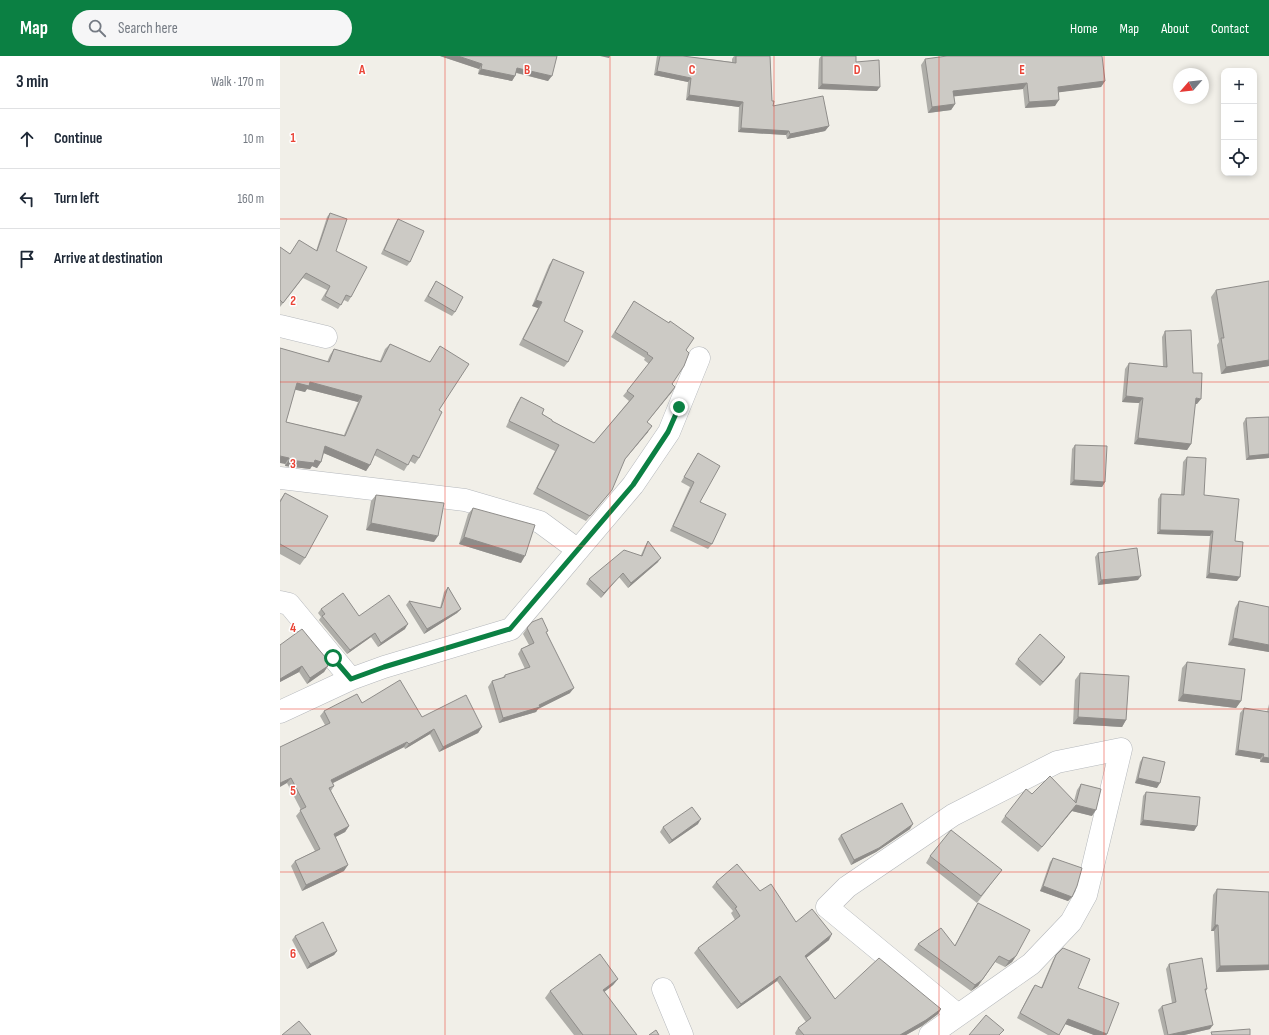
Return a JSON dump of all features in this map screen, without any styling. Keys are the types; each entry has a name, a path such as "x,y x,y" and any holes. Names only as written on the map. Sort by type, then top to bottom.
{"street":[{"path":"280,326 326,337"},
{"path":"280,712 351,679 384,667 510,629 633,485 668,432 699,358"},
{"path":"280,478 465,500 540,522 578,550"},
{"path":"280,602 289,604 351,679"},
{"path":"930,1035 1031,964 1071,922 1086,895 1121,749 1057,762 953,815 847,887 827,907 958,1015"},
{"path":"663,989 682,1035"}],"building":[{"path":"458,56 557,56 552,76 517,68 515,76 481,69 482,64"},
{"path":"660,56 683,56 736,63 736,56 770,56 772,101 774,101 773,106 823,96 829,126 790,134 789,131 741,128 743,102 689,95 691,78 657,71"},
{"path":"822,56 856,56 856,62 879,60 880,87 822,84"},
{"path":"947,56 1102,56 1105,81 1058,87 1059,100 1029,102 1027,83 953,91 955,104 932,107 925,59"},
{"path":"330,213 347,219 336,251 367,267 351,297 346,295 341,305 325,296 330,286 306,273 283,303 280,300 280,247 290,254 299,240 317,251"},
{"path":"398,219 424,231 410,262 384,250"},
{"path":"553,259 584,272 564,321 583,331 568,362 523,339 542,302 536,300"},
{"path":"436,281 463,297 455,312 428,296"},
{"path":"1269,281 1269,360 1226,367 1221,338 1224,338 1216,290"},
{"path":"634,301 669,323 670,321 694,338 686,350 689,353 684,366 672,384 675,387 647,422 652,426 625,459 612,490 590,516 537,488 559,445 509,421 521,397 544,409 542,414 552,421 594,443 634,396 627,391 653,358 647,354 648,353 615,332"},
{"path":"1191,330 1193,373 1202,373 1201,399 1196,398 1191,444 1138,438 1143,398 1126,396 1129,363 1167,367 1165,331"},
{"path":"390,344 430,362 440,346 469,364 439,410 442,412 419,458 413,455 408,465 377,449 370,465 325,446 321,462 315,460 314,463 289,460 289,458 280,456 280,348 329,362 334,349 381,362","holes":["310,382 362,396 345,436 286,422 297,383 309,386"]},
{"path":"1269,417 1269,454 1249,456 1246,418"},
{"path":"1075,445 1107,446 1105,482 1074,480"},
{"path":"698,453 720,466 700,502 726,514 712,544 673,526 694,482 684,477"},
{"path":"1187,457 1206,458 1204,495 1239,499 1235,541 1243,542 1240,577 1209,573 1213,531 1160,530 1161,494 1184,495"},
{"path":"285,493 328,516 305,558 280,544 280,502"},
{"path":"376,495 444,503 438,536 371,523"},
{"path":"473,508 535,525 525,556 464,537"},
{"path":"648,541 661,558 631,583 623,573 604,593 589,579 624,550 642,556"},
{"path":"1137,548 1141,576 1101,580 1098,553"},
{"path":"448,587 461,609 427,629 409,601 441,608"},
{"path":"343,593 359,616 389,595 408,624 381,643 375,633 350,650 322,616 325,614 321,609"},
{"path":"1239,601 1269,607 1269,645 1233,638"},
{"path":"542,618 548,631 546,632 574,688 539,705 540,707 503,718 492,681 530,667 521,649 534,643 527,628 532,622"},
{"path":"302,629 330,663 310,678 302,666 280,679 280,645"},
{"path":"1040,634 1065,657 1043,682 1018,659"},
{"path":"1187,662 1245,669 1241,701 1183,694"},
{"path":"1080,673 1129,676 1126,720 1078,717"},
{"path":"400,680 422,717 466,695 482,727 443,747 434,729 409,744 407,742 331,780 334,786 329,788 349,826 334,834 348,865 306,885 295,861 320,849 300,810 306,807 291,778 280,783 280,747 330,723 324,711 357,694 362,703"},
{"path":"1244,708 1269,712 1269,758 1263,757 1264,754 1238,750"},
{"path":"1143,757 1165,762 1160,783 1138,778"},
{"path":"1050,776 1076,803 1081,784 1101,789 1096,810 1076,805 1042,847 1005,816 1026,789 1032,794"},
{"path":"1146,792 1200,797 1197,826 1143,820"},
{"path":"902,803 913,824 879,848 854,860 841,835"},
{"path":"692,807 701,819 672,840 663,827"},
{"path":"951,830 1002,870 981,896 930,856"},
{"path":"1053,858 1082,868 1072,897 1043,886"},
{"path":"737,864 760,891 771,884 796,922 812,909 832,934 805,956 835,999 879,958 941,1009 926,1020 900,1035 804,1035 798,1028 811,1018 780,976 741,1004 698,948 740,916 735,908 737,907 716,882"},
{"path":"1217,889 1269,892 1269,965 1220,966 1218,925 1215,925"},
{"path":"978,903 1030,930 1016,956 1009,961 999,956 982,980 975,985 918,944 941,928 955,946"},
{"path":"323,922 337,951 310,964 295,936"},
{"path":"1063,948 1090,959 1078,988 1119,1003 1107,1034 1068,1019 1059,1035 1020,1013 1035,985 1042,988 1056,955"},
{"path":"600,954 618,979 603,990 637,1035 583,1035 550,991"},
{"path":"1202,958 1207,989 1205,989 1213,1025 1168,1035 1162,1006 1176,1002 1169,964"},
{"path":"986,1015 1004,1030 999,1035 969,1035"},
{"path":"299,1021 311,1035 282,1035"},
{"path":"1250,1029 1250,1035 1212,1035 1211,1032"},
{"path":"656,1030 659,1035 649,1035"}],"route":[{"path":"333,658 351,679 384,667 510,629 633,485 668,432 679,407"}]}
